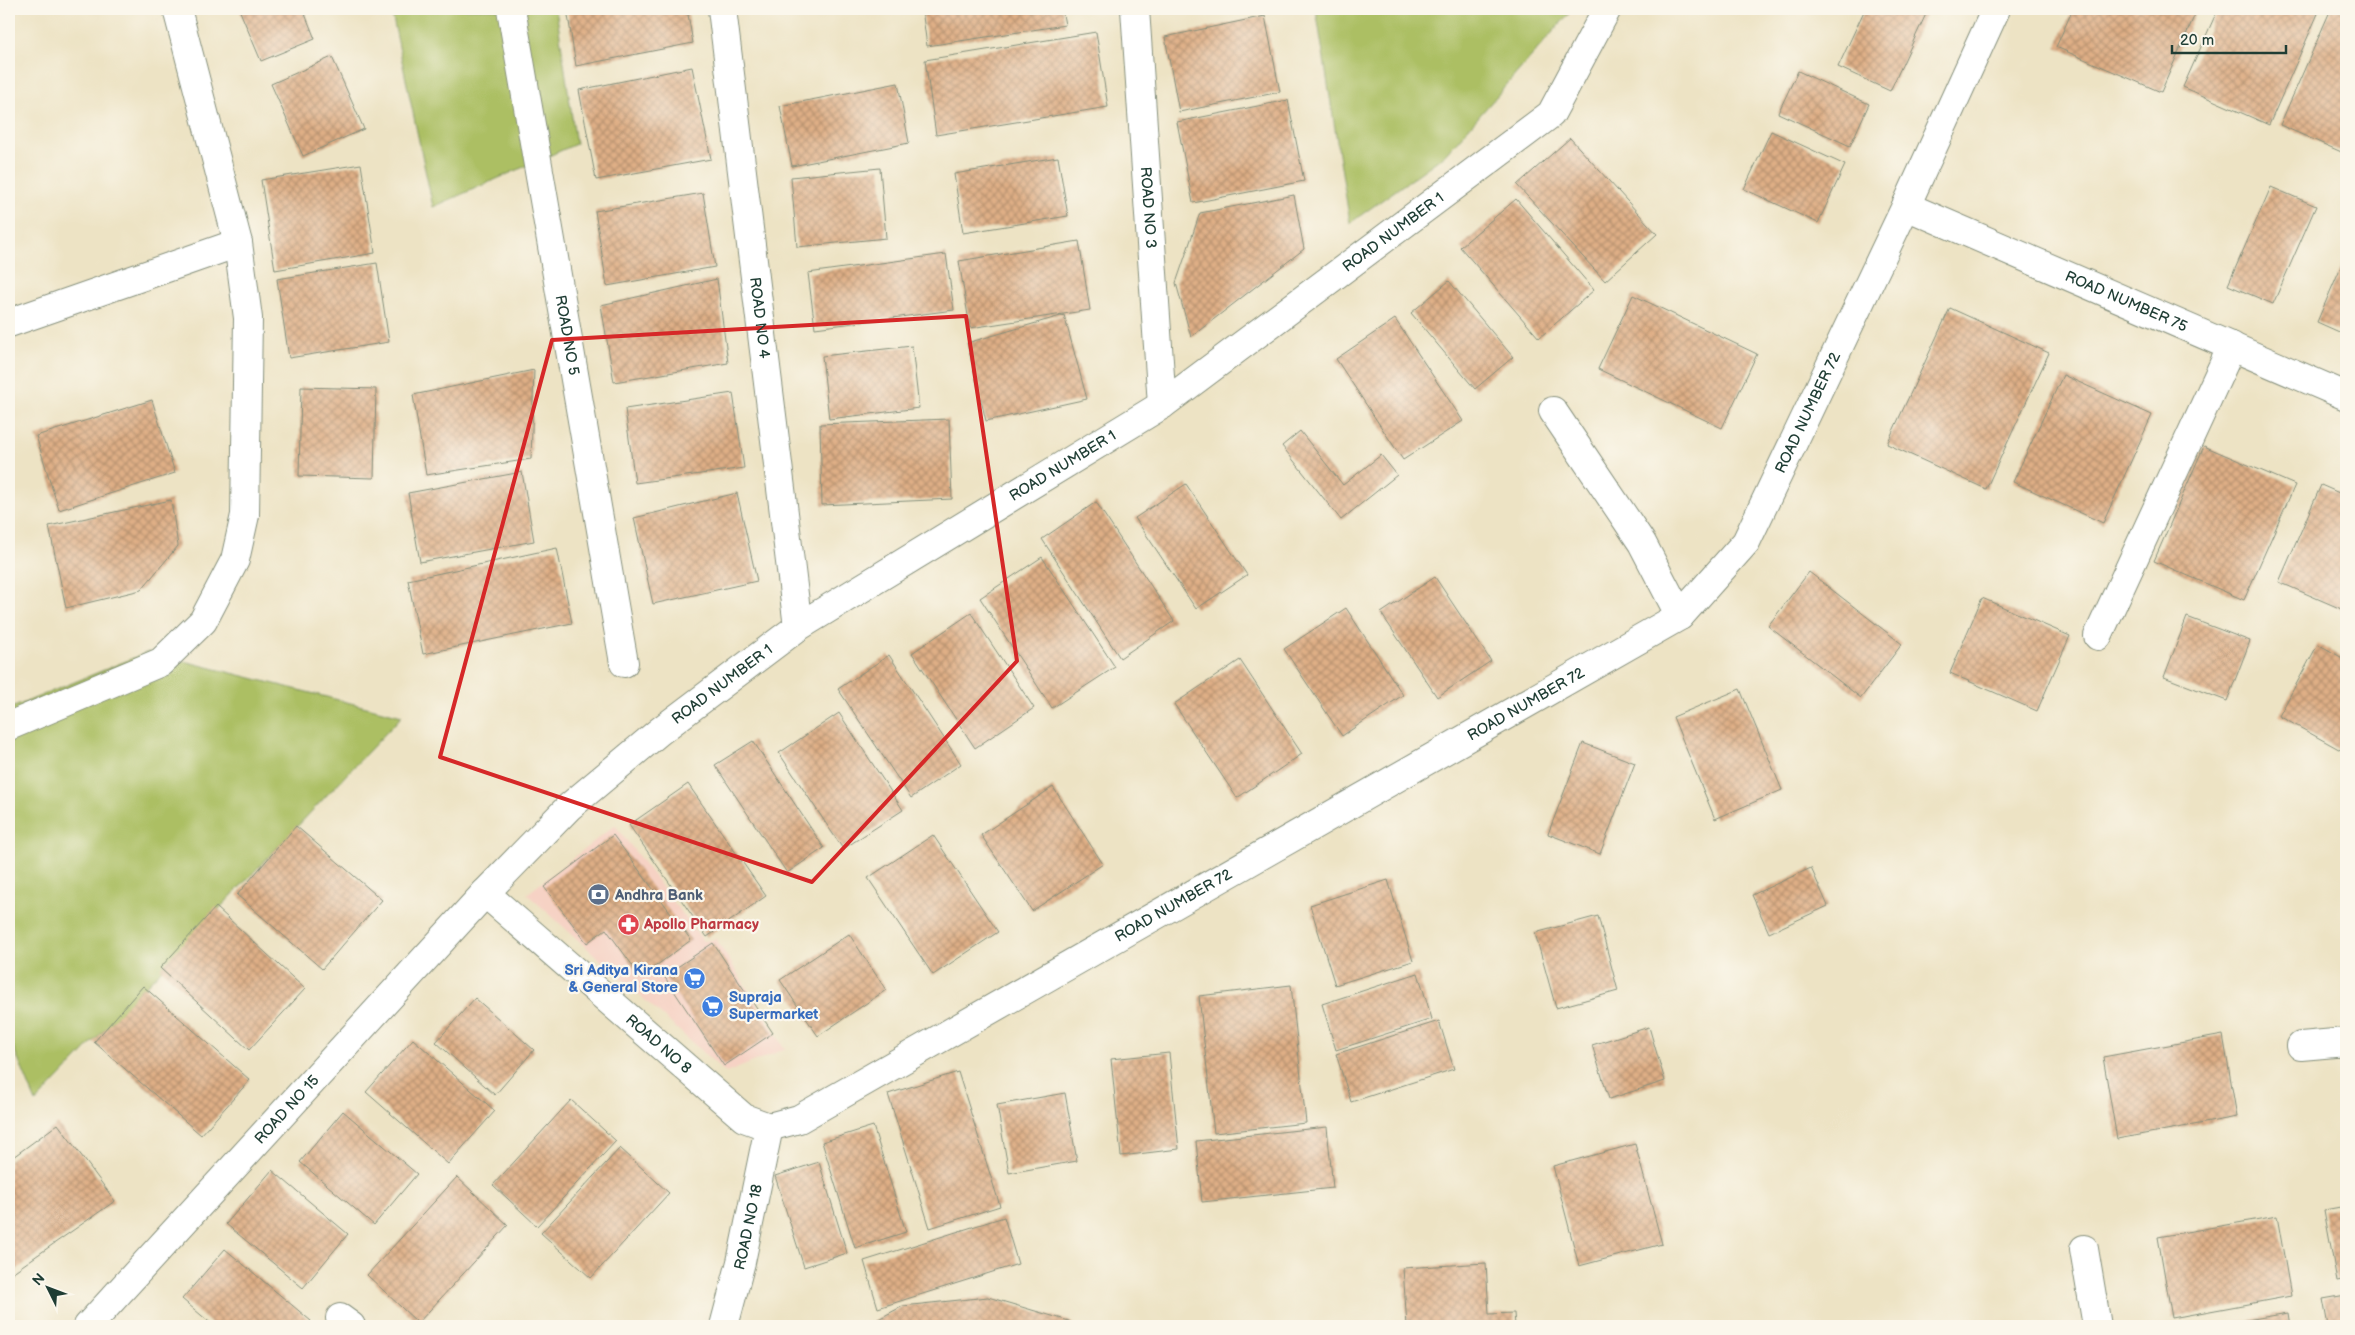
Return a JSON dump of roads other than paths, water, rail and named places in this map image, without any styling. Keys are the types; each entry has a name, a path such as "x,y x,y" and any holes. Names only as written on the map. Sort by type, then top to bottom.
{"street":[{"path":"9,726 161,662 203,621 235,560 244,516 248,318 238,244 177,9"},
{"name":"ROAD NO 5","path":"510,9 624,663"},
{"name":"ROAD NO 4","path":"722,9 798,627"},
{"name":"ROAD NO 3","path":"1135,9 1162,405"},
{"name":"ROAD NUMBER 1","path":"485,893 569,807 660,731 798,627 1162,405 1551,114 1607,9"},
{"name":"ROAD NUMBER 72","path":"769,1127 799,1119 1680,616 1746,542 1906,206 1996,9"},
{"name":"ROAD NUMBER 75","path":"1906,206 2346,396"},
{"path":"9,323 238,244"},
{"path":"2098,636 2232,346"},
{"path":"1553,411 1642,543 1680,616"},
{"name":"ROAD NO 8","path":"485,893 744,1118 769,1127"},
{"name":"ROAD NO 15","path":"88,1326 485,893"},
{"path":"2301,1046 2346,1042"},
{"name":"ROAD NO 18","path":"724,1326 741,1262 769,1127"},
{"path":"2084,1249 2097,1326"}],"place":[{"name":"Andhra Bank","path":"599,895"},
{"name":"Apollo Pharmacy","path":"628,924"},
{"name":"Sri Aditya Kirana & General Store","path":"694,979"},
{"name":"Supraja Supermarket","path":"713,1006"}]}
